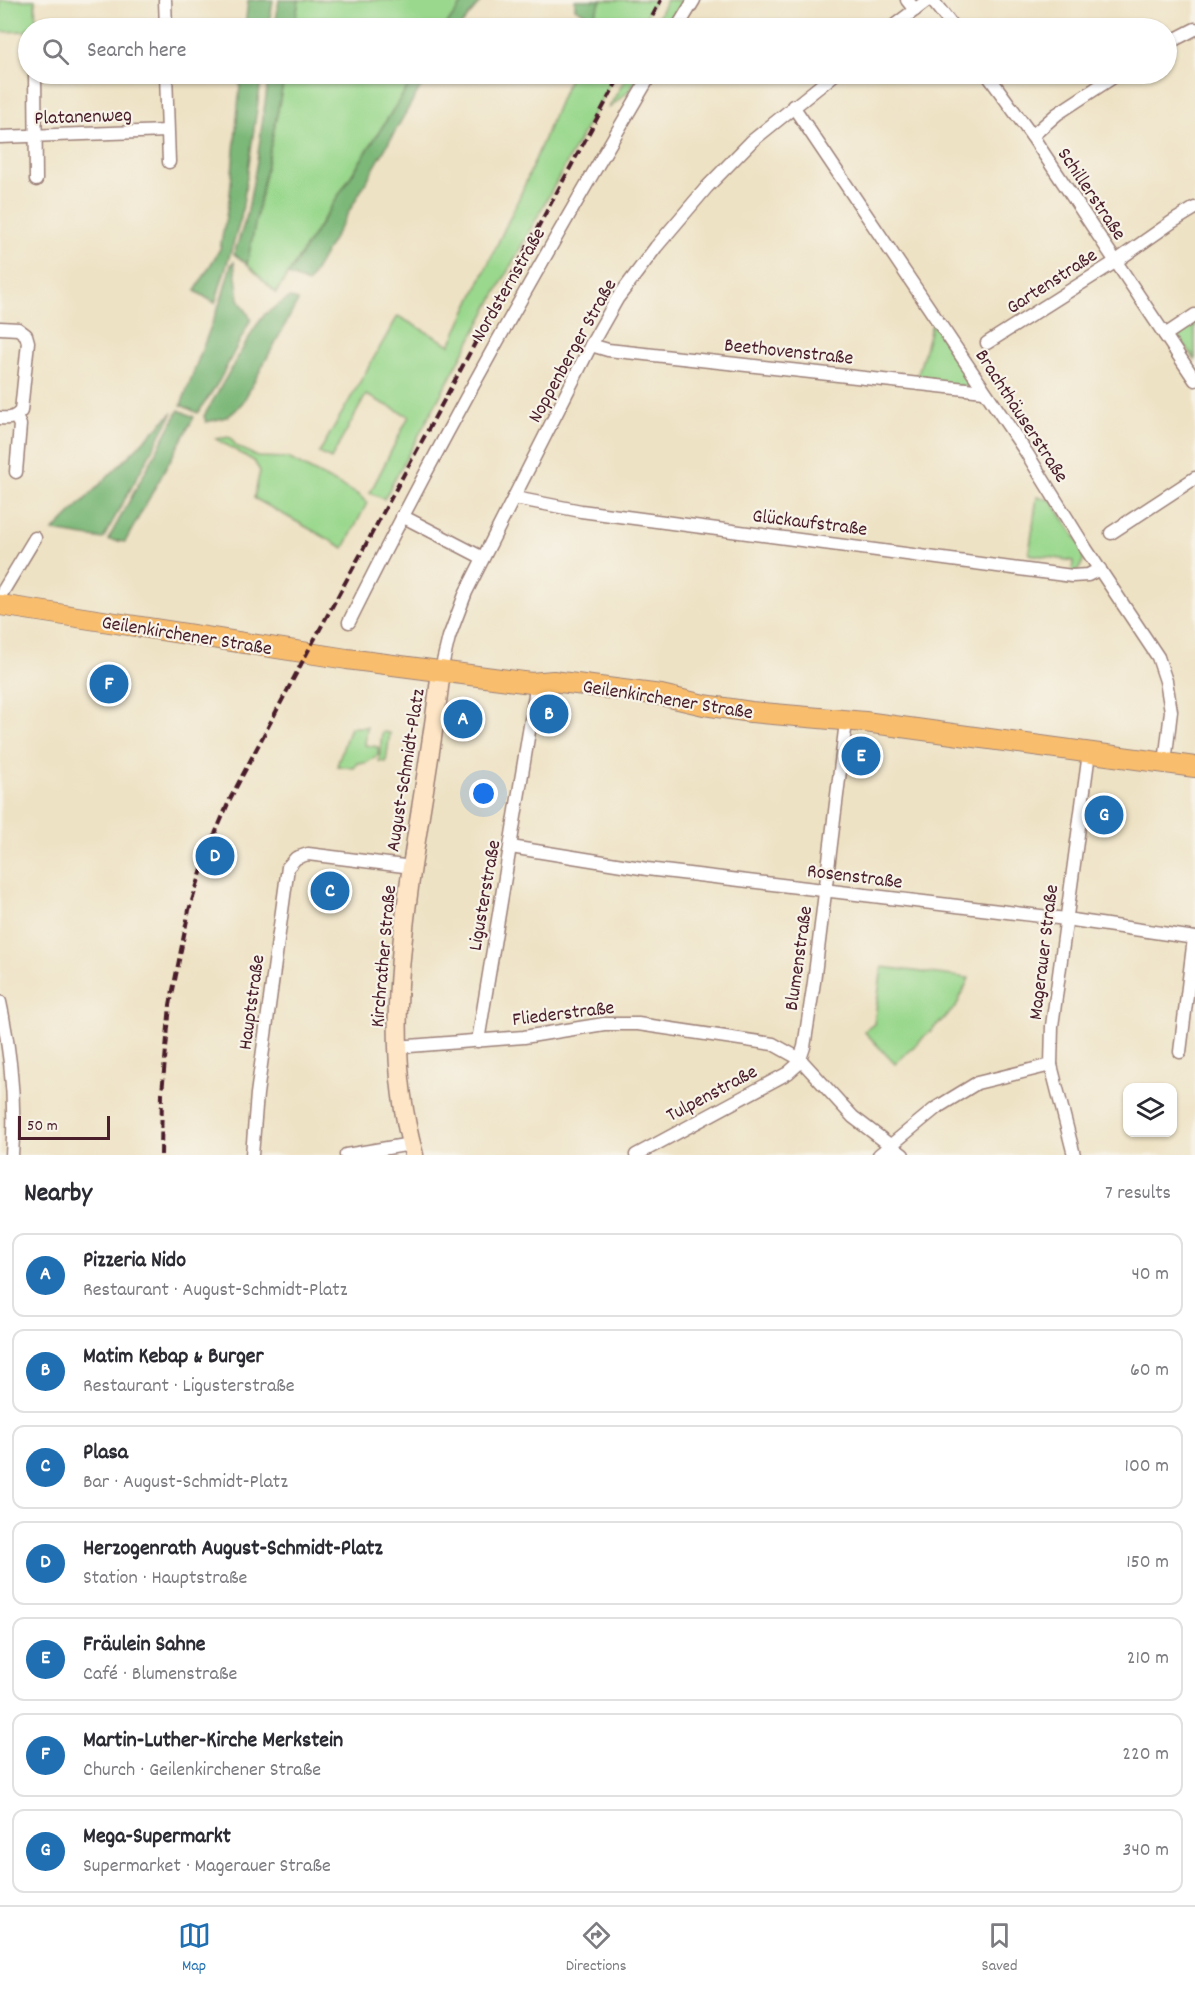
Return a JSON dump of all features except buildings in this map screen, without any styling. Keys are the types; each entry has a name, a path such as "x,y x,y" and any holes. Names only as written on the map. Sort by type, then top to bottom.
{"main road":[{"name":"Geilenkirchener Straße","path":"0,605 347,659 537,683 553,681 651,693 727,708 846,722 865,722 1195,767"},
{"name":"August-Schmidt-Platz","path":"412,867 441,670"},
{"name":"Kirchrather Straße","path":"412,867 402,936 397,1006 397,1047 401,1089 412,1150"}],"street":[{"path":"165,0 166,18"},
{"path":"683,18 694,0"},
{"path":"900,18 911,5 928,0"},
{"path":"932,0 946,18"},
{"path":"1177,39 1195,29"},
{"path":"35,84 36,180"},
{"path":"166,84 169,162"},
{"name":"Nordsternstraße","path":"349,622 402,516 522,296 645,84"},
{"name":"Noppenberger Straße","path":"441,670 449,637 466,592 591,345 617,299 707,187 752,141 822,84"},
{"name":"Schillerstraße","path":"994,84 1194,375"},
{"path":"1032,136 1057,114 1103,84"},
{"name":"Brachthäuserstraße","path":"794,106 1026,452 1158,657 1166,681 1171,711 1165,763"},
{"name":"Platanenweg","path":"0,137 167,131"},
{"name":"Gartenstraße","path":"987,344 1195,208"},
{"path":"1165,335 1195,315"},
{"path":"0,328 18,329 26,335 28,342 21,411 16,417 0,418"},
{"name":"Beethovenstraße","path":"591,345 608,350 984,390"},
{"path":"16,417 20,425 16,472"},
{"path":"1111,533 1195,478"},
{"name":"Glückaufstraße","path":"515,498 581,511 1072,576 1088,575 1100,569"},
{"path":"402,516 483,558"},
{"path":"0,596 35,538"},
{"name":"Ligusterstraße","path":"478,1041 537,683"},
{"name":"Blumenstraße","path":"800,1059 809,1022 846,722"},
{"name":"Magerauer Straße","path":"1074,1155 1052,1065 1052,1026 1089,753"},
{"name":"Rosenstraße","path":"511,847 647,869 1066,919 1194,938"},
{"name":"August-Schmidt-Platz","path":"296,858 308,854 412,867"},
{"name":"Hauptstraße","path":"252,1155 257,1094 288,867 296,858"},
{"path":"1180,1052 1194,938"},
{"path":"0,1002 12,1066 14,1103 12,1155"},
{"name":"Fliederstraße","path":"397,1047 524,1037 604,1024 638,1024 773,1044 800,1059"},
{"path":"800,1059 853,1117 903,1155"},
{"name":"Tulpenstraße","path":"636,1155 788,1073 800,1059"},
{"path":"879,1155 936,1108 977,1083 1052,1065"},
{"path":"346,1155 412,1150"}],"green space":[{"path":"0,0 35,0 36,18 18,18 18,31 0,32"},
{"path":"248,0 273,0 270,18 246,18"},
{"path":"279,0 299,0 296,18 276,18"},
{"path":"299,0 465,0 452,18 296,18"},
{"path":"465,0 482,0 467,18 452,18"},
{"path":"575,0 601,0 593,18 575,8"},
{"path":"601,0 655,0 645,18 593,18"},
{"path":"667,0 685,0 674,18 657,18"},
{"path":"240,84 261,84 241,218 215,303 195,291 220,249 230,195"},
{"path":"268,84 283,84 247,264 234,254 247,215"},
{"path":"283,84 410,84 276,293 247,264"},
{"path":"410,84 422,84 308,283 288,275"},
{"path":"567,84 610,84 384,499 370,493 409,416 366,395 331,459 319,453 398,316 450,345 520,196"},
{"path":"622,84 634,84 629,91 608,109"},
{"path":"234,262 239,299 251,319 219,381 198,413 181,405"},
{"path":"289,298 298,301 243,402 227,416 206,422 204,416 254,329 265,314"},
{"path":"1195,319 1195,360 1179,337 1180,330"},
{"path":"933,320 980,388 916,382"},
{"path":"179,410 194,417 125,542 108,540"},
{"path":"173,412 103,539 53,531"},
{"path":"230,437 236,446 258,457 288,458 359,495 367,503 344,548 254,498 260,471 254,461 216,439"},
{"path":"1037,497 1051,500 1084,550 1083,561 1078,571 1072,572 1073,561 1029,554"},
{"path":"350,727 367,727 365,745 378,747 378,755 366,763 357,763 354,768 337,766"},
{"path":"382,732 390,733 386,762 379,761"},
{"path":"882,967 969,978 956,1007 895,1064 864,1031 874,1024"}],"railway":[{"path":"651,18 661,0"},
{"path":"161,1155 162,1093 170,1005 189,910 209,848 230,799 307,653 616,84"}],"place":[{"name":"Martin-Luther-Kirche Merkstein","path":"109,684"},
{"name":"Matim Kebap & Burger","path":"549,714"},
{"name":"Pizzeria Nido","path":"463,719"},
{"name":"Fräulein Sahne","path":"861,756"},
{"name":"Mega-Supermarkt","path":"1104,815"},
{"name":"Herzogenrath August-Schmidt-Platz","path":"215,856"},
{"name":"Plasa","path":"330,891"}]}
